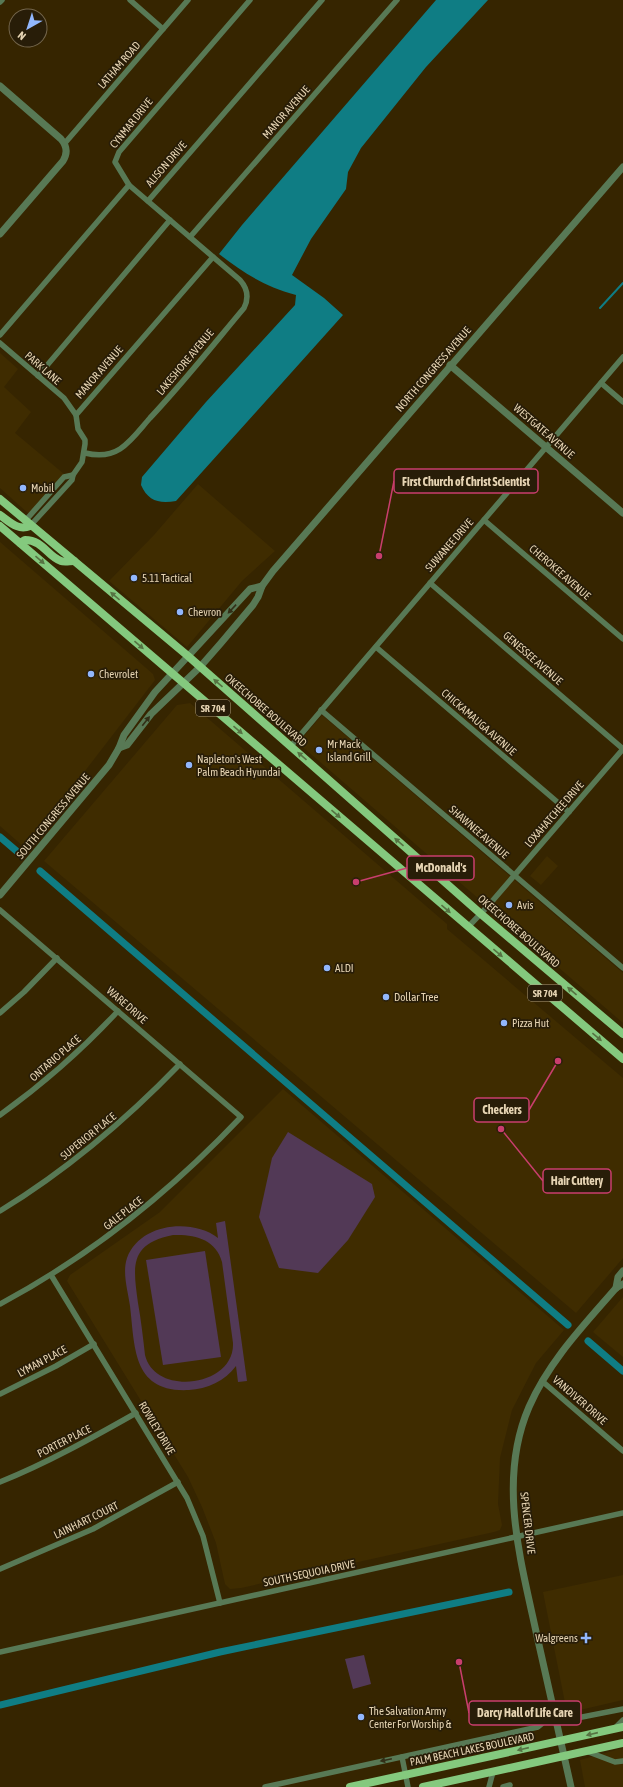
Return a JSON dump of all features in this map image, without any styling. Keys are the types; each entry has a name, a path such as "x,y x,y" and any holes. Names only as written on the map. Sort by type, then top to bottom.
{"main road":[{"name":"OKEECHOBEE BOULEVARD","path":"0,499 28,524 188,656 481,914 623,1034"},
{"path":"0,515 19,528 24,529 28,524"},
{"name":"SR 704","path":"0,526 468,928 623,1059"},
{"path":"20,543 25,540 32,541 43,546 60,560 74,561"},
{"name":"PALM BEACH LAKES BOULEVARD","path":"350,1787 619,1728"},
{"path":"423,1787 623,1743"}],"street":[{"path":"130,0 163,29"},
{"name":"LATHAM ROAD","path":"65,143 188,0"},
{"name":"CYNMAR DRIVE","path":"129,185 115,162 118,152 250,0"},
{"name":"ALISON DRIVE","path":"170,220 148,201 322,0"},
{"name":"MANOR AVENUE","path":"190,237 397,0"},
{"path":"0,86 65,143 67,152 66,157 50,177 0,234"},
{"name":"NORTH CONGRESS AVENUE","path":"183,682 200,667 253,605 262,586 450,365 623,167"},
{"path":"0,335 129,185 148,201"},
{"path":"38,376 170,220 213,257"},
{"name":"MANOR AVENUE","path":"76,415 213,257"},
{"name":"LAKESHORE AVENUE","path":"85,453 92,455 107,454 125,446 158,410 244,308 247,294 243,284 213,257"},
{"name":"PARK LANE","path":"0,343 64,398 76,415 78,429 85,440 85,453"},
{"name":"SUWANEE DRIVE","path":"290,746 623,357"},
{"name":"WESTGATE AVENUE","path":"450,365 623,513"},
{"path":"601,383 623,402"},
{"path":"28,524 72,480 73,475 82,462 85,453"},
{"name":"CHEROKEE AVENUE","path":"484,520 623,639"},
{"name":"GENESSEE AVENUE","path":"430,583 623,749"},
{"name":"NORTH CONGRESS AVENUE","path":"171,673 250,589 262,586"},
{"name":"CHICKAMAUGA AVENUE","path":"376,647 569,812"},
{"name":"SOUTH CONGRESS AVENUE","path":"0,895 110,765 124,735 155,692 171,673"},
{"name":"SOUTH CONGRESS AVENUE","path":"119,748 127,745 151,714 183,682"},
{"name":"SHAWNEE AVENUE","path":"321,710 623,968"},
{"name":"LOXAHATCHEE DRIVE","path":"468,928 515,876 623,749"},
{"name":"WARE DRIVE","path":"0,910 241,1116"},
{"path":"0,1013 24,992 57,958"},
{"name":"ONTARIO PLACE","path":"0,1115 59,1069 118,1011"},
{"name":"SUPERIOR PLACE","path":"0,1211 49,1180 104,1137 155,1090 180,1064"},
{"name":"GALE PLACE","path":"0,1304 51,1275 113,1233 163,1193 195,1164 241,1116"},
{"name":"SPENCER DRIVE","path":"616,1288 618,1277 623,1271"},
{"name":"ROWLEY DRIVE","path":"51,1275 178,1482 196,1517 203,1536 220,1603"},
{"name":"SPENCER DRIVE","path":"571,1787 517,1537 512,1497 513,1476 516,1449 528,1409 542,1381 566,1346 616,1288 623,1284"},
{"name":"LYMAN PLACE","path":"0,1394 94,1344"},
{"name":"VANDIVER DRIVE","path":"542,1381 623,1451"},
{"name":"PORTER PLACE","path":"0,1482 72,1449 136,1413"},
{"name":"LAINHART COURT","path":"0,1569 55,1547 93,1529 178,1482"},
{"name":"SOUTH SEQUOIA DRIVE","path":"0,1652 623,1513"},
{"path":"264,1787 538,1727 554,1710 562,1716 572,1719 623,1709"},
{"path":"619,1728 623,1720"},
{"path":"586,1751 615,1762 623,1761"},
{"path":"402,1757 408,1787"},
{"path":"489,1787 493,1772"},
{"path":"503,1787 510,1786"}],"shaded area":[{"path":"0,353 18,369 4,387 31,412 15,433 64,474 29,514 0,488"},
{"path":"198,484 275,551 242,581 187,647 109,581 154,535"},
{"path":"0,542 153,674 155,680 58,806 24,847 0,826"},
{"path":"190,703 447,924 447,929 623,1078 623,1258 576,1313 44,861 177,705"},
{"path":"322,715 623,973 623,1023 298,743"},
{"path":"547,856 558,866 541,885 530,876"},
{"path":"283,1089 564,1330 536,1363 512,1410 500,1458 498,1504 502,1525 500,1530 241,1588 230,1589 225,1584 216,1543 188,1477 67,1281 70,1275 160,1212"},
{"path":"288,1132 372,1184 375,1197 348,1240 318,1273 279,1268 259,1217 272,1158"},
{"path":"225,1221 247,1381 238,1382 236,1366 227,1376 209,1386 189,1390 170,1389 156,1384 147,1376 140,1364 133,1337 126,1282 125,1270 127,1258 134,1246 143,1237 155,1231 168,1227 181,1226 195,1228 218,1238 216,1223","holes":["173,1235 196,1237 203,1240 215,1248 219,1254 222,1262 233,1343 230,1358 222,1369 209,1377 194,1381 178,1381 163,1377 152,1368 145,1355 136,1290 135,1268 137,1258 141,1251 148,1244 159,1239"]},
{"path":"205,1251 221,1357 163,1365 146,1260"},
{"path":"623,1297 623,1357 593,1332"},
{"path":"623,1575 623,1700 567,1713 543,1592"},
{"path":"364,1655 371,1684 353,1689 345,1659"},
{"path":"623,1748 623,1787 585,1787 580,1760"}],"water":[{"path":"436,0 488,0 426,67 361,148 348,172 346,189 311,239 292,275 324,298 343,315 176,501 164,502 151,498 147,495 141,485 142,477 206,402 295,305 296,295 274,288 255,279 219,254 242,225"}],"waterway":[{"path":"600,308 623,283"},
{"path":"0,837 20,854"},
{"path":"40,871 568,1325"},
{"path":"588,1341 623,1371"},
{"path":"0,1705 220,1652 509,1592"}],"place":[{"name":"Mobil","path":"23,488"},
{"name":"First Church of Christ Scientist","path":"379,556"},
{"name":"5.11 Tactical","path":"134,578"},
{"name":"Chevron","path":"180,612"},
{"name":"Chevrolet","path":"91,674"},
{"name":"Mr Mack Island Grill","path":"319,750"},
{"name":"Napleton's West Palm Beach Hyundai","path":"189,765"},
{"name":"McDonald's","path":"356,882"},
{"name":"Avis","path":"509,905"},
{"name":"ALDI","path":"327,968"},
{"name":"Dollar Tree","path":"386,997"},
{"name":"Pizza Hut","path":"504,1023"},
{"name":"Checkers","path":"558,1061"},
{"name":"Hair Cuttery","path":"501,1129"},
{"name":"Walgreens","path":"586,1638"},
{"name":"Darcy Hall of Life Care","path":"459,1662"},
{"name":"The Salvation Army Center For Worship &","path":"361,1717"}]}
